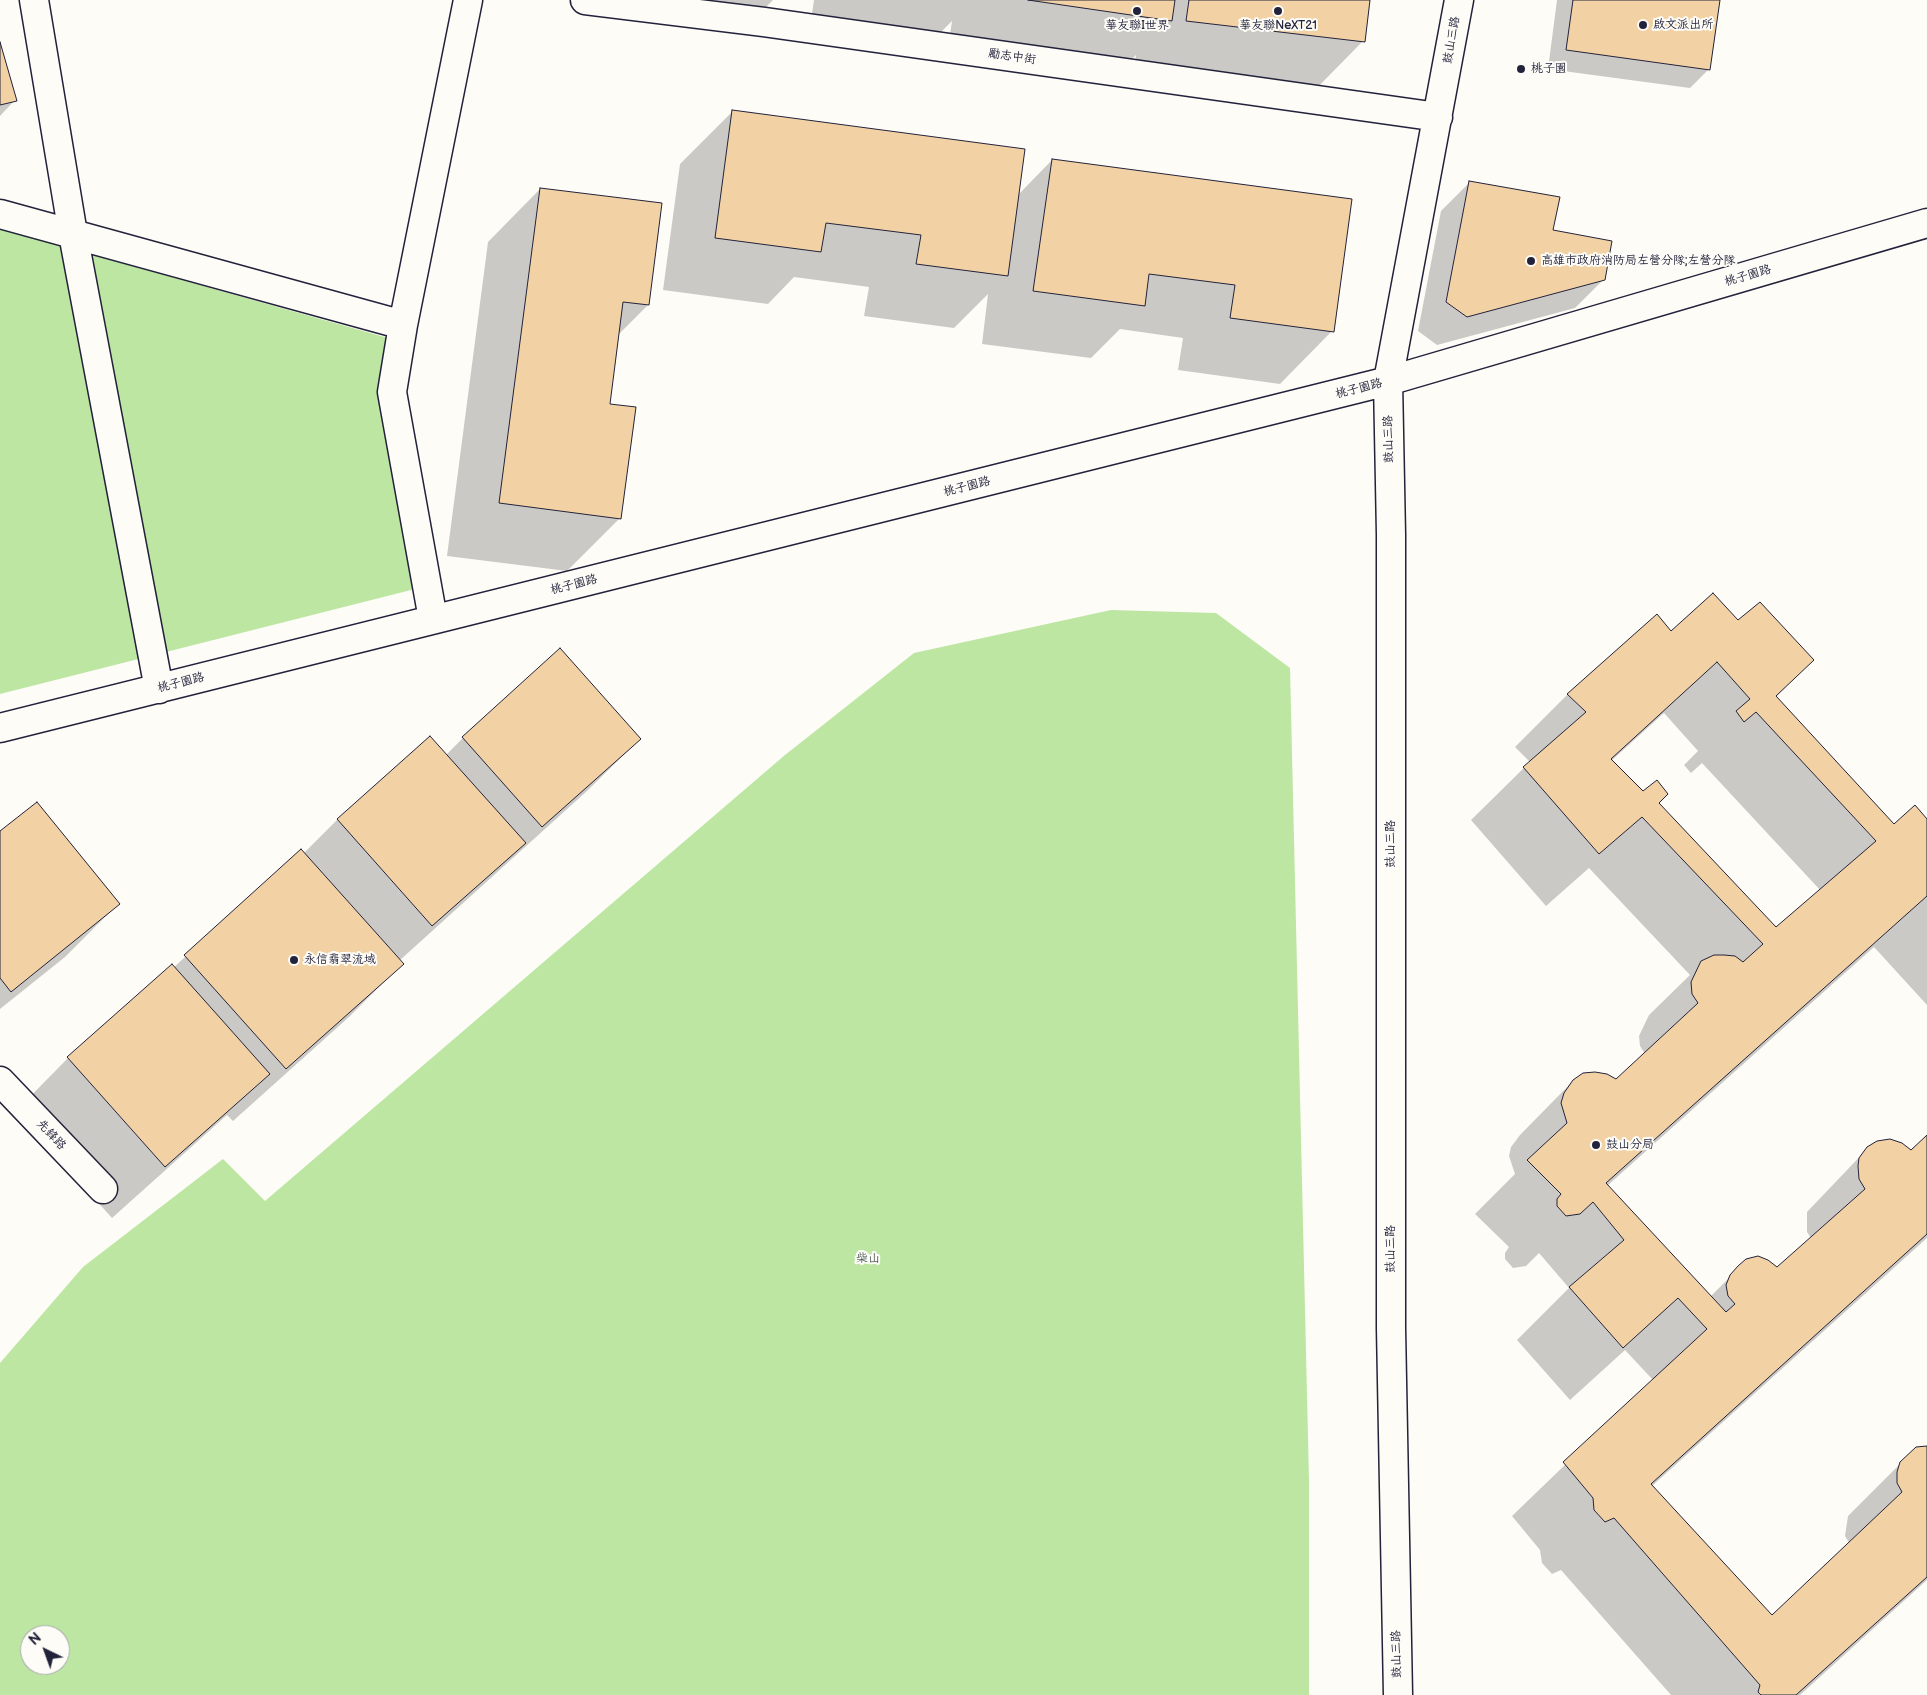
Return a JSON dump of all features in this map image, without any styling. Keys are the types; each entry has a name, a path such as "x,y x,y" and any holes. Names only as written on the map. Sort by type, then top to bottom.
{"street":[{"path":"34,0 73,234 159,689"},
{"path":"433,619 392,392 403,325 468,0"},
{"name":"勵志中街","path":"585,0 764,22 1438,116"},
{"name":"鼓山三路","path":"1398,1695 1391,1328 1391,535 1388,381 1459,0"},
{"path":"0,214 403,325"},
{"name":"桃子園路","path":"0,728 1388,381 1927,223"},
{"name":"先鋒路","path":"0,1081 103,1189"}],"green space":[{"path":"0,229 388,338 415,589 0,694"},
{"name":"柴山","path":"1111,610 1216,613 1290,668 1309,1481 1309,1695 0,1695 0,1363 83,1267 223,1159 265,1201 785,755 914,653"}],"building":[{"name":"華友聯I世界","path":"1028,0 1175,0 1172,21"},
{"name":"華友聯NeXT21","path":"1189,0 1370,0 1365,42 1186,21"},
{"name":"啟文派出所","path":"1573,0 1720,0 1710,70 1566,50"},
{"path":"0,42 17,101 0,105"},
{"path":"732,110 1025,149 1008,276 916,264 921,235 826,223 821,252 715,238"},
{"path":"1052,159 1352,199 1334,332 1230,318 1235,285 1149,274 1145,306 1033,291"},
{"name":"高雄市政府消防局左營分隊;左營分隊","path":"1469,181 1560,197 1553,230 1612,241 1605,280 1467,317 1446,302"},
{"path":"540,188 662,203 649,305 623,302 610,404 636,407 621,519 499,503"},
{"name":"鼓山分局","path":"1713,593 1738,620 1760,602 1814,660 1776,696 1894,824 1915,805 1927,819 1927,896 1606,1183 1726,1312 1735,1304 1728,1296 1726,1285 1730,1275 1738,1266 1746,1259 1758,1256 1768,1260 1777,1267 1865,1189 1859,1179 1858,1166 1859,1158 1867,1147 1877,1141 1890,1139 1902,1143 1911,1150 1927,1135 1927,1234 1651,1484 1772,1615 1902,1492 1897,1483 1897,1472 1900,1462 1916,1447 1927,1446 1927,1577 1796,1695 1761,1695 1758,1692 1760,1685 1614,1518 1605,1522 1594,1510 1593,1498 1563,1462 1707,1329 1678,1298 1623,1348 1569,1287 1624,1240 1593,1202 1580,1214 1566,1216 1557,1206 1557,1199 1561,1194 1527,1160 1567,1123 1561,1103 1564,1093 1573,1080 1583,1073 1595,1072 1607,1074 1616,1079 1698,1003 1692,994 1691,982 1701,961 1714,955 1724,955 1735,956 1743,962 1763,944 1642,817 1599,854 1523,767 1586,712 1567,694 1657,614 1671,631","holes":["1717,662 1750,699 1736,711 1744,722 1756,712 1876,841 1776,927 1659,803 1668,794 1657,780 1643,791 1611,759"]},
{"path":"560,648 641,739 542,827 462,737"},
{"path":"430,736 526,843 432,926 337,819"},
{"path":"37,802 120,904 11,992 0,978 0,831"},
{"name":"永信翡翠流域","path":"301,849 404,964 286,1069 184,955"},
{"path":"172,964 270,1074 165,1167 67,1057"}],"place":[{"name":"華友聯I世界","path":"1137,11"},
{"name":"華友聯NeXT21","path":"1278,11"},
{"name":"啟文派出所","path":"1643,25"},
{"name":"桃子園","path":"1521,69"},
{"name":"高雄市政府消防局左營分隊;左營分隊","path":"1531,261"},
{"name":"永信翡翠流域","path":"294,960"},
{"name":"鼓山分局","path":"1596,1145"}]}
